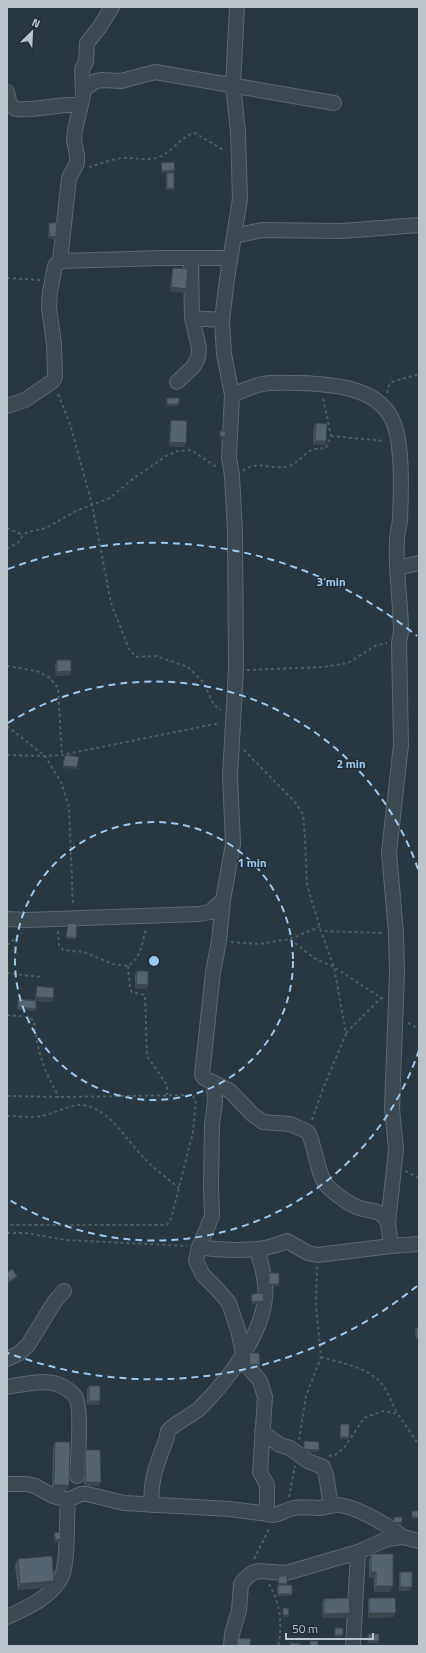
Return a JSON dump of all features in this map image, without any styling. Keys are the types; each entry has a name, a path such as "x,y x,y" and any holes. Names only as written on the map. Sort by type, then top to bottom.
{"street":[{"path":"60,262 64,212 69,178 77,163 74,140 84,89 82,69 86,62 86,43 99,28 112,7"},
{"path":"237,7 233,85 238,132 240,199 230,258 222,320 224,354 232,395 229,451 235,531 236,670 231,735 230,776 233,844 223,900 219,941 213,972 202,1075 214,1084 230,1091 252,1114 263,1122 290,1124 308,1132 325,1184 352,1205 364,1210 377,1211 388,1223"},
{"path":"84,89 96,81 121,81 155,72 334,103"},
{"path":"7,92 10,105 16,109 45,108 62,104 81,104"},
{"path":"234,236 262,230 342,231 419,225"},
{"path":"177,382 193,367 198,358 199,348 192,318 191,258"},
{"path":"7,406 25,400 52,382 56,372 49,308 55,266 60,262 230,258"},
{"path":"192,318 222,320"},
{"path":"232,395 262,384 279,383 348,388 364,394 383,406 395,424 398,442 400,481 400,522 397,541 402,632 399,643 400,745 389,852 396,933 397,987 392,1108 396,1150 388,1223 391,1246"},
{"path":"398,568 419,563"},
{"path":"7,919 58,919 74,917 149,916 207,913 223,900"},
{"path":"207,913 221,924"},
{"path":"214,1084 215,1091 212,1125 211,1186 212,1216 199,1247 196,1261 203,1275 229,1303 238,1330 245,1363 260,1381 263,1389 265,1397 260,1472 266,1485 268,1508 264,1514"},
{"path":"199,1247 210,1249 257,1249 272,1247 287,1241 308,1253 317,1255 419,1244"},
{"path":"152,1505 152,1485 157,1462 168,1431 195,1412 209,1399 243,1354 258,1326 264,1307 265,1285 257,1249"},
{"path":"7,1359 18,1354 28,1345 51,1307 64,1292"},
{"path":"7,1387 38,1382 54,1383 75,1396 79,1410 77,1476"},
{"path":"262,1432 280,1445 290,1448 308,1460 321,1465 325,1469 331,1506"},
{"path":"261,1448 269,1448 280,1445"},
{"path":"7,1484 27,1484 35,1486 53,1496 68,1500 81,1494 87,1494 124,1503 229,1509 275,1515 301,1507 318,1508 341,1506 367,1515 391,1528 403,1537"},
{"path":"7,1617 37,1602 61,1580 66,1551 68,1500"},
{"path":"231,1646 232,1634 240,1610 242,1584 248,1576 259,1571 286,1573 358,1552 387,1539 403,1537 419,1541"},
{"path":"353,1646 358,1552"}],"path":[{"path":"74,169 120,158 144,160 157,158 168,153 190,134 195,133 239,160"},
{"path":"7,278 53,281"},
{"path":"383,406 387,398 389,384 419,374"},
{"path":"52,382 70,424 92,504 111,603 129,649 136,657 156,656 188,668 203,682 214,704 232,720"},
{"path":"7,549 19,542 23,535 28,532 46,528 92,504 110,498 130,481 166,456 178,451 191,450 232,476 238,475 252,466 260,464 289,466 310,451 326,448 331,436 320,385"},
{"path":"331,436 398,442"},
{"path":"7,528 23,535"},
{"path":"236,670 324,667 348,663 375,646 389,642 399,643"},
{"path":"7,666 37,671 50,678 58,688 62,755"},
{"path":"7,755 62,755 232,720"},
{"path":"7,726 45,756 61,782 69,807 74,917"},
{"path":"231,735 294,801 303,814 307,885 320,932 334,967 346,1034"},
{"path":"58,919 59,945 63,950 84,952 113,964 128,966 135,962 138,957 149,916"},
{"path":"219,941 259,944 290,939 319,927"},
{"path":"320,932 396,933"},
{"path":"290,939 314,958 334,967 382,997 395,1016"},
{"path":"128,966 130,989 132,992 145,995 147,1056 167,1085 167,1095"},
{"path":"7,973 40,978"},
{"path":"308,1132 322,1091 346,1034 382,997"},
{"path":"7,1015 29,1017 34,1021 36,1044 40,1057 59,1097"},
{"path":"7,1096 59,1097 191,1095 196,1099 193,1132 172,1219 167,1225 13,1225 7,1223"},
{"path":"7,1116 41,1116 78,1105 89,1106 101,1112 142,1157 179,1188"},
{"path":"7,1233 26,1233 66,1240 199,1247"},
{"path":"278,1646 281,1619 271,1588 255,1567 254,1558 269,1528 285,1511 297,1452 306,1396 321,1357 316,1306 317,1255"},
{"path":"321,1357 361,1369 374,1376 382,1384 398,1414 419,1445"},
{"path":"321,1465 324,1458 335,1455 344,1448 364,1418 383,1411 398,1414"}],"building":[{"path":"174,162 175,170 162,171 161,163"},
{"path":"167,173 174,173 174,188 167,188"},
{"path":"49,223 57,223 56,237 49,236"},
{"path":"173,268 188,269 186,289 171,287"},
{"path":"167,398 179,398 179,404 167,404"},
{"path":"171,420 187,421 186,443 170,442"},
{"path":"316,423 327,424 326,441 315,441"},
{"path":"220,431 226,431 225,437 220,436"},
{"path":"57,660 71,660 71,671 57,672"},
{"path":"65,755 79,757 77,767 63,766"},
{"path":"68,923 77,924 76,938 66,937"},
{"path":"137,971 148,971 148,985 136,984"},
{"path":"37,986 54,988 53,998 36,997"},
{"path":"18,999 36,1001 36,1009 18,1007"},
{"path":"12,1269 17,1276 10,1281 7,1273"},
{"path":"269,1273 279,1273 279,1284 269,1284"},
{"path":"263,1293 264,1301 252,1302 252,1294"},
{"path":"419,1327 419,1336 417,1337 416,1328"},
{"path":"249,1353 259,1353 260,1364 250,1365"},
{"path":"89,1386 100,1386 100,1401 89,1401"},
{"path":"341,1424 349,1424 349,1437 340,1437"},
{"path":"304,1441 319,1442 319,1450 304,1449"},
{"path":"55,1442 70,1442 69,1485 54,1485"},
{"path":"85,1450 100,1450 101,1482 86,1482"},
{"path":"412,1511 419,1511 419,1517 412,1517"},
{"path":"394,1517 402,1517 402,1522 394,1523"},
{"path":"60,1532 61,1539 56,1540 54,1533"},
{"path":"371,1554 393,1554 393,1586 376,1586 376,1572 371,1572"},
{"path":"52,1556 54,1581 20,1584 18,1559"},
{"path":"400,1572 412,1572 412,1587 400,1587"},
{"path":"279,1576 287,1576 287,1584 278,1583"},
{"path":"278,1585 292,1585 292,1594 278,1594"},
{"path":"349,1598 350,1613 324,1614 324,1599"},
{"path":"369,1598 395,1598 396,1613 369,1613"},
{"path":"283,1608 288,1608 289,1615 283,1615"},
{"path":"335,1628 343,1628 343,1635 335,1635"},
{"path":"368,1634 379,1634 379,1641 368,1641"},
{"path":"237,1638 251,1639 250,1646 237,1646"},
{"path":"310,1641 318,1641 318,1646 310,1646"},
{"path":"290,1643 300,1644 300,1646 290,1646"}]}
